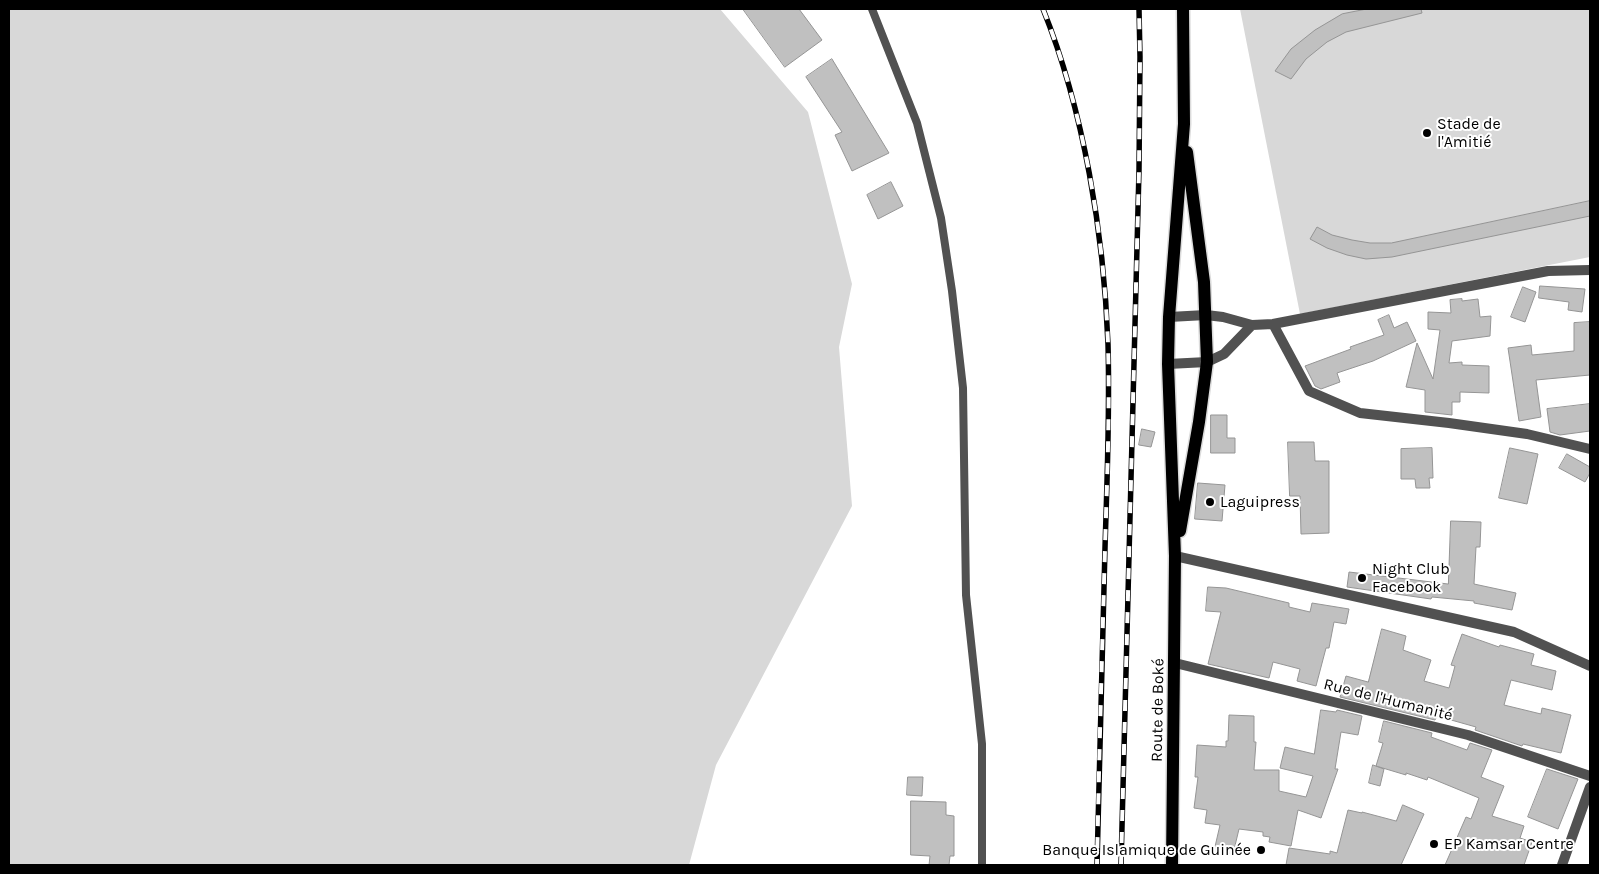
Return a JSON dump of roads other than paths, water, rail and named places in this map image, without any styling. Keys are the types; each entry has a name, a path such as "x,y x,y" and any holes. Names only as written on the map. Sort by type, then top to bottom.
{"main road":[{"path":"1175,556 1168,364 1184,124 1183,9"},
{"path":"1175,556 1208,362 1204,282 1184,124"},
{"name":"Route de Boké","path":"1172,865 1175,556"}],"street":[{"path":"1170,317 1206,315 1223,317 1252,325 1273,324 1548,271 1590,270"},
{"path":"1273,324 1309,391 1360,413 1528,434 1590,449"},
{"path":"1168,364 1208,362 1224,354 1252,325"},
{"path":"1175,556 1514,632 1590,666"},
{"name":"Rue de l'Humanité","path":"1175,663 1468,735 1590,776"},
{"path":"1562,865 1590,787"}],"lane":[{"path":"872,9 917,123 941,218 952,291 962,388 966,595 982,744 982,865"}],"railway":[{"path":"1043,9 1070,89 1081,131 1096,217 1106,302 1108,420 1097,865"},
{"path":"1121,865 1139,170 1139,9"}],"place":[{"name":"Stade de l'Amitié","path":"1427,133"},
{"name":"Laguipress","path":"1210,502"},
{"name":"Night Club Facebook","path":"1362,578"},
{"name":"EP Kamsar Centre","path":"1434,844"},
{"name":"Banque Islamique de Guinée","path":"1261,850"}]}
